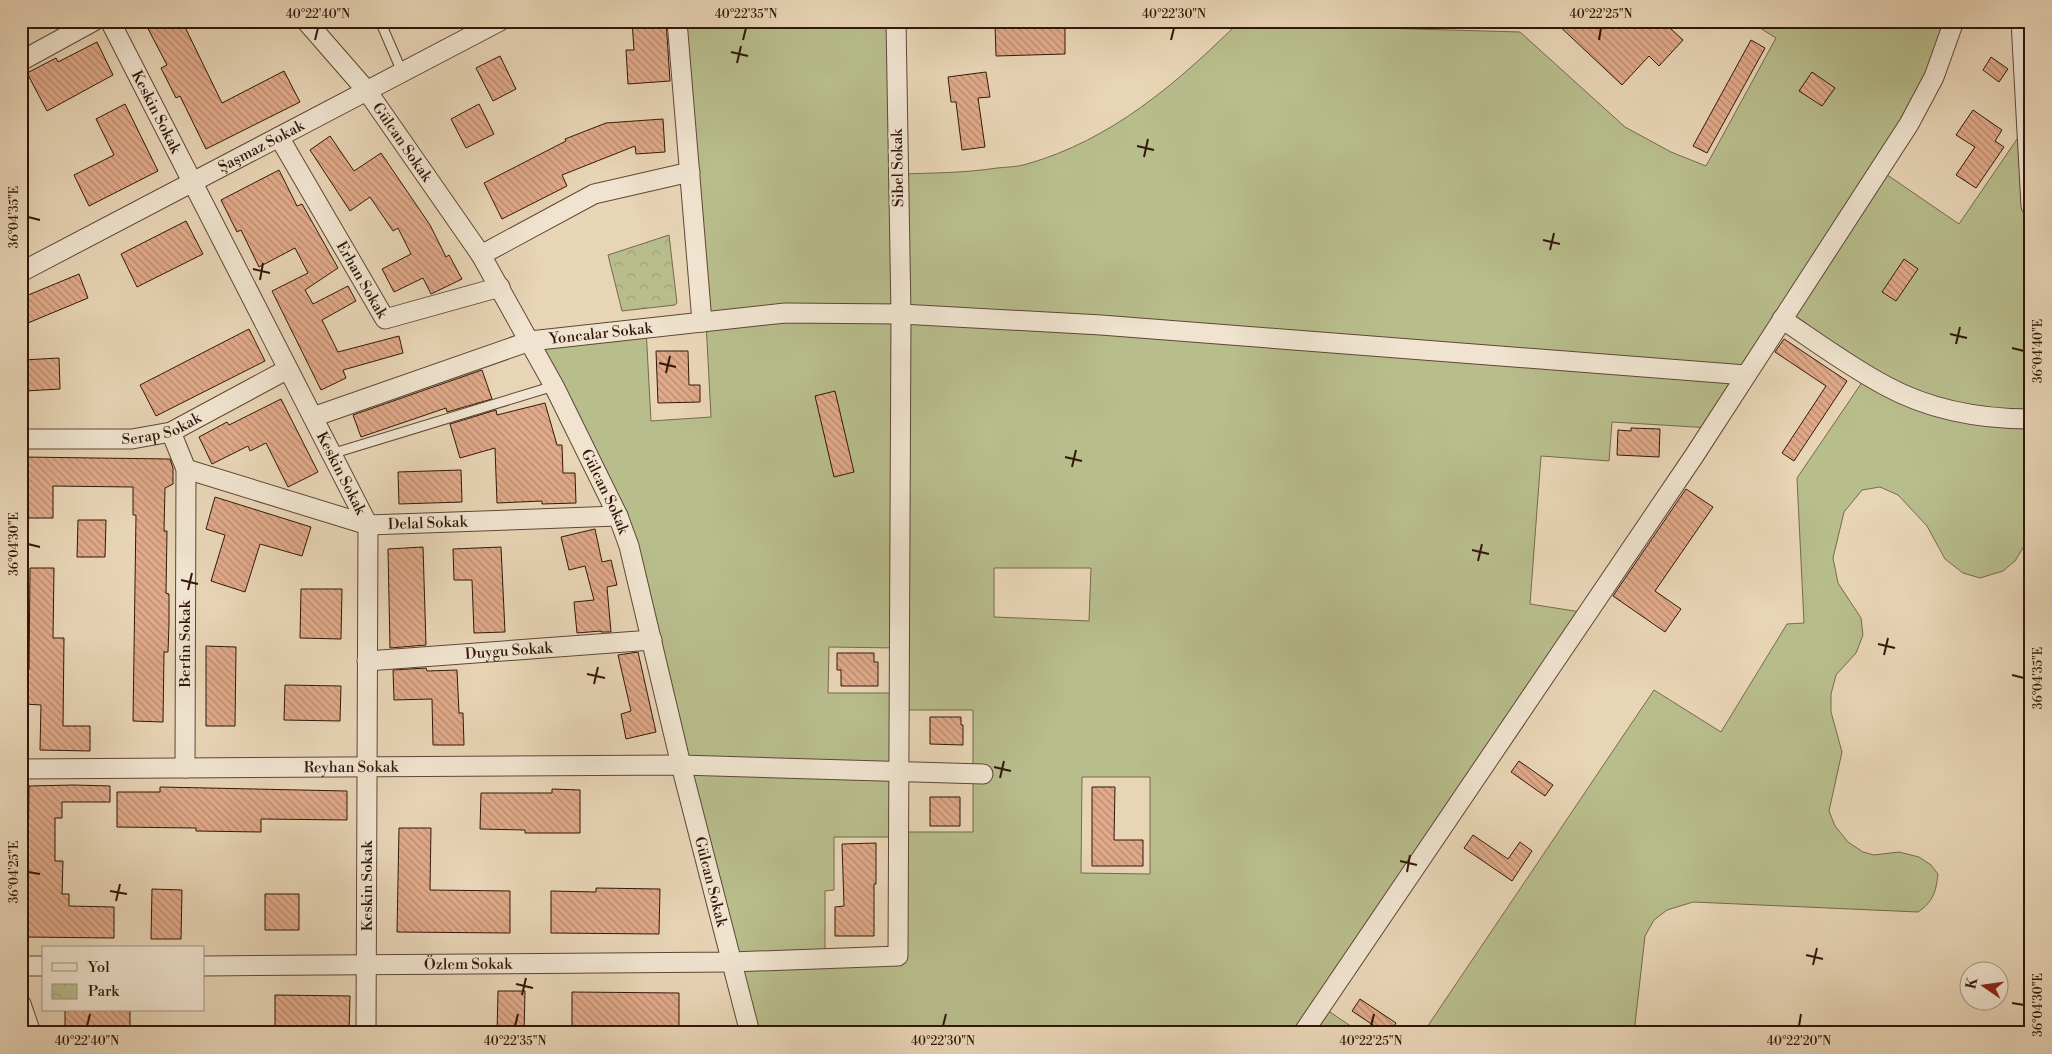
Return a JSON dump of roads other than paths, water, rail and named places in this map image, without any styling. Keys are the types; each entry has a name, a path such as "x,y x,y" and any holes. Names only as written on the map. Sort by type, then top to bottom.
{"street":[{"path":"21,61 94,21"},
{"name":"Keskin Sokak","path":"110,21 368,525 366,1033"},
{"name":"Gülcan Sokak","path":"306,21 367,91 481,255 554,386 618,516 629,546 681,765 750,1033"},
{"name":"Şaşmaz Sokak","path":"21,272 500,21"},
{"path":"678,21 702,322"},
{"name":"Sibel Sokak","path":"896,21 901,314 899,772"},
{"path":"1303,1033 1694,456 1922,102 1934,77 1954,21"},
{"path":"2021,21 2031,206"},
{"name":"Erhan Sokak","path":"279,137 386,320 500,287"},
{"path":"481,255 594,194 690,172"},
{"name":"Yoncalar Sokak","path":"313,417 530,341 785,313 901,314 1101,325 1746,375"},
{"path":"1782,319 1867,375 1902,394 1957,412 2011,419 2031,419"},
{"name":"Serap Sokak","path":"21,439 132,439 171,432 288,369"},
{"name":"Berfin Sokak","path":"171,432 186,468 185,768"},
{"name":"Delal Sokak","path":"186,468 368,525 618,516"},
{"name":"Duygu Sokak","path":"367,661 652,640"},
{"name":"Reyhan Sokak","path":"21,769 681,765 984,774"},
{"name":"Özlem Sokak","path":"205,966 731,962 898,956 899,772"},
{"path":"21,966 42,966"},
{"path":"21,1004 31,1033"}],"lane":[{"path":"380,21 402,72"},
{"path":"331,454 554,386"}]}
